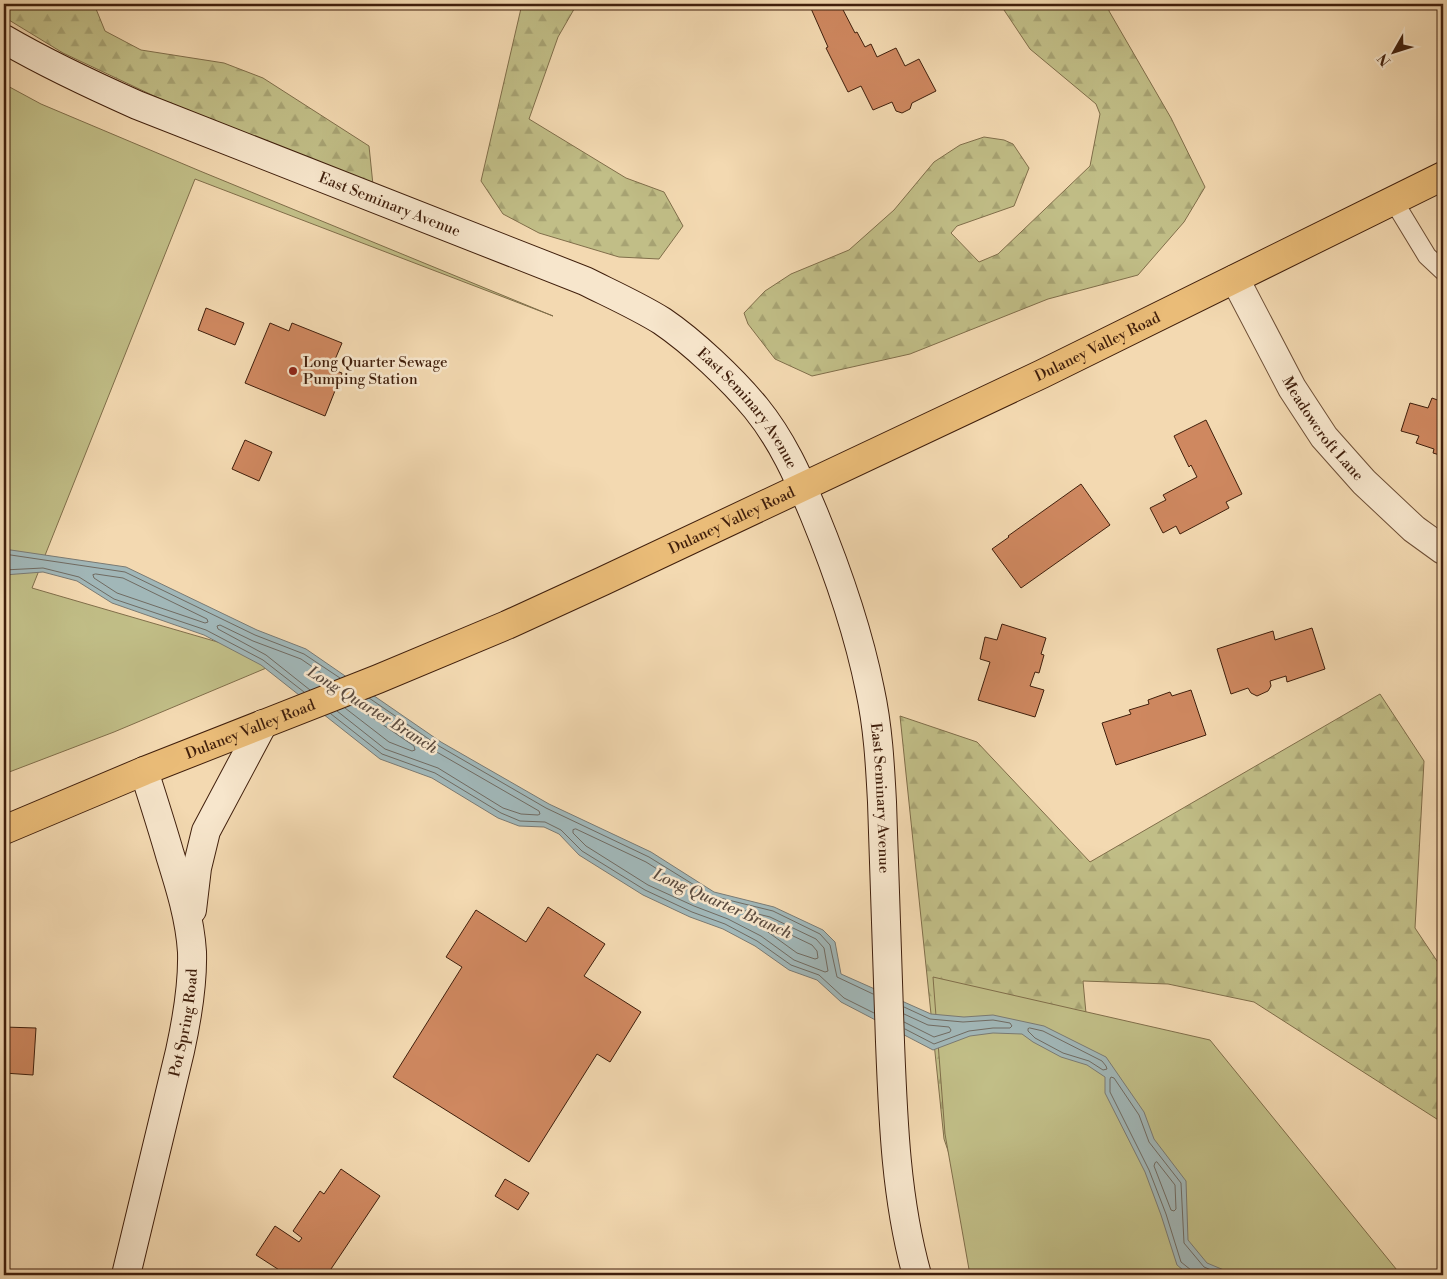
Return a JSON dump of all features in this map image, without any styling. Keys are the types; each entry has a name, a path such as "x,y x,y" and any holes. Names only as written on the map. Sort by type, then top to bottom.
{"main road":[{"name":"Dulaney Valley Road","path":"4,830 144,771 378,680 604,581 1042,374 1443,176"}],"street":[{"name":"East Seminary Avenue","path":"4,39 37,58 130,102 585,281 640,309 662,322 683,338 710,361 749,400 772,428 788,455 802,486 838,578 862,657 876,722 880,763 892,1107 899,1180 917,1275"},
{"name":"Meadowcroft Lane","path":"1235,279 1292,388 1324,437 1364,482 1399,516 1443,550"},
{"path":"189,928 197,868 206,831 263,724"},
{"name":"Pot Spring Road","path":"126,1275 186,1022 192,976 192,952 182,893 144,771"}],"lane":[{"path":"1393,200 1427,256 1443,271"}],"green space":[{"path":"4,4 94,4 105,31 141,50 224,63 263,78 369,146 373,185 298,164 63,53 4,17"},
{"path":"522,4 577,4 558,37 529,119 626,178 664,192 683,226 659,259 619,257 539,233 503,214 481,181"},
{"path":"1000,4 1109,4 1109,11 1171,118 1205,187 1184,222 1138,275 1048,299 910,354 812,376 775,359 748,324 744,313 765,291 791,274 849,250 894,210 934,162 960,145 984,137 1004,140 1013,144 1029,168 1014,206 957,226 951,233 979,262 998,254 1090,166 1100,114 1096,104 1030,49"},
{"path":"4,84 41,104 553,316 195,179 32,588 283,661 114,732 4,774"},
{"path":"1380,694 1424,761 1415,928 1443,970 1443,1123 1254,1002 1168,984 1083,981 1091,1067 991,1275 944,1139 900,716 977,742 1090,862"},
{"path":"933,977 1210,1040 1401,1275 970,1275 945,1134"}],"water":[{"name":"Long Quarter Branch","path":"4,549 126,567 257,630 306,649 441,742 549,804 651,852 714,892 774,907 823,930 835,942 841,974 931,1014 964,1017 993,1015 1044,1026 1106,1057 1144,1112 1154,1139 1186,1181 1188,1240 1207,1263 1236,1275 1189,1275 1177,1265 1145,1172 1105,1093 1105,1077 1087,1065 1061,1057 1022,1034 993,1033 970,1036 933,1050 841,1002 817,980 789,970 755,946 723,929 690,917 643,895 579,855 559,834 544,827 519,826 498,818 432,778 380,759 261,665 204,635 112,603 77,581 43,572 4,575"}],"building":[{"path":"809,4 840,4 855,33 857,32 865,47 871,44 877,57 896,48 905,66 919,59 936,91 912,103 910,109 902,113 896,111 892,102 873,110 861,86 848,92 826,48 828,47"},
{"path":"206,308 244,323 235,345 198,330"},
{"name":"Long Quarter Sewage Pumping Station","path":"270,323 289,331 292,323 342,343 331,369 342,373 325,416 245,383"},
{"path":"1432,398 1443,402 1443,456 1433,453 1434,449 1416,443 1419,436 1401,431 1410,403 1428,408"},
{"path":"1206,420 1242,494 1226,502 1229,508 1180,534 1176,526 1163,533 1150,508 1166,500 1163,495 1197,477 1191,465 1189,467 1174,436"},
{"path":"245,440 272,452 259,481 232,469"},
{"path":"1081,484 1110,525 1021,588 992,549"},
{"path":"1002,624 1046,638 1041,654 1044,655 1039,673 1035,672 1030,686 1044,690 1035,717 978,700 990,662 980,659 985,637 997,640"},
{"path":"1312,628 1325,669 1287,682 1286,676 1270,681 1271,686 1268,691 1257,696 1251,693 1248,688 1231,694 1217,649 1273,631 1275,640"},
{"path":"1191,690 1206,735 1116,765 1102,723 1131,714 1129,710 1149,704 1148,700 1170,692 1172,696"},
{"path":"548,907 605,944 584,976 641,1012 610,1062 597,1054 529,1162 393,1077 462,967 446,957 476,910 526,942"},
{"path":"4,1027 36,1028 33,1075 4,1073"},
{"path":"341,1169 380,1196 327,1275 287,1275 256,1255 275,1226 299,1242 302,1238 293,1231 320,1191 324,1194"},
{"path":"505,1179 529,1193 518,1210 495,1196"}],"place":[{"name":"Long Quarter Sewage Pumping Station","path":"293,371"}]}
